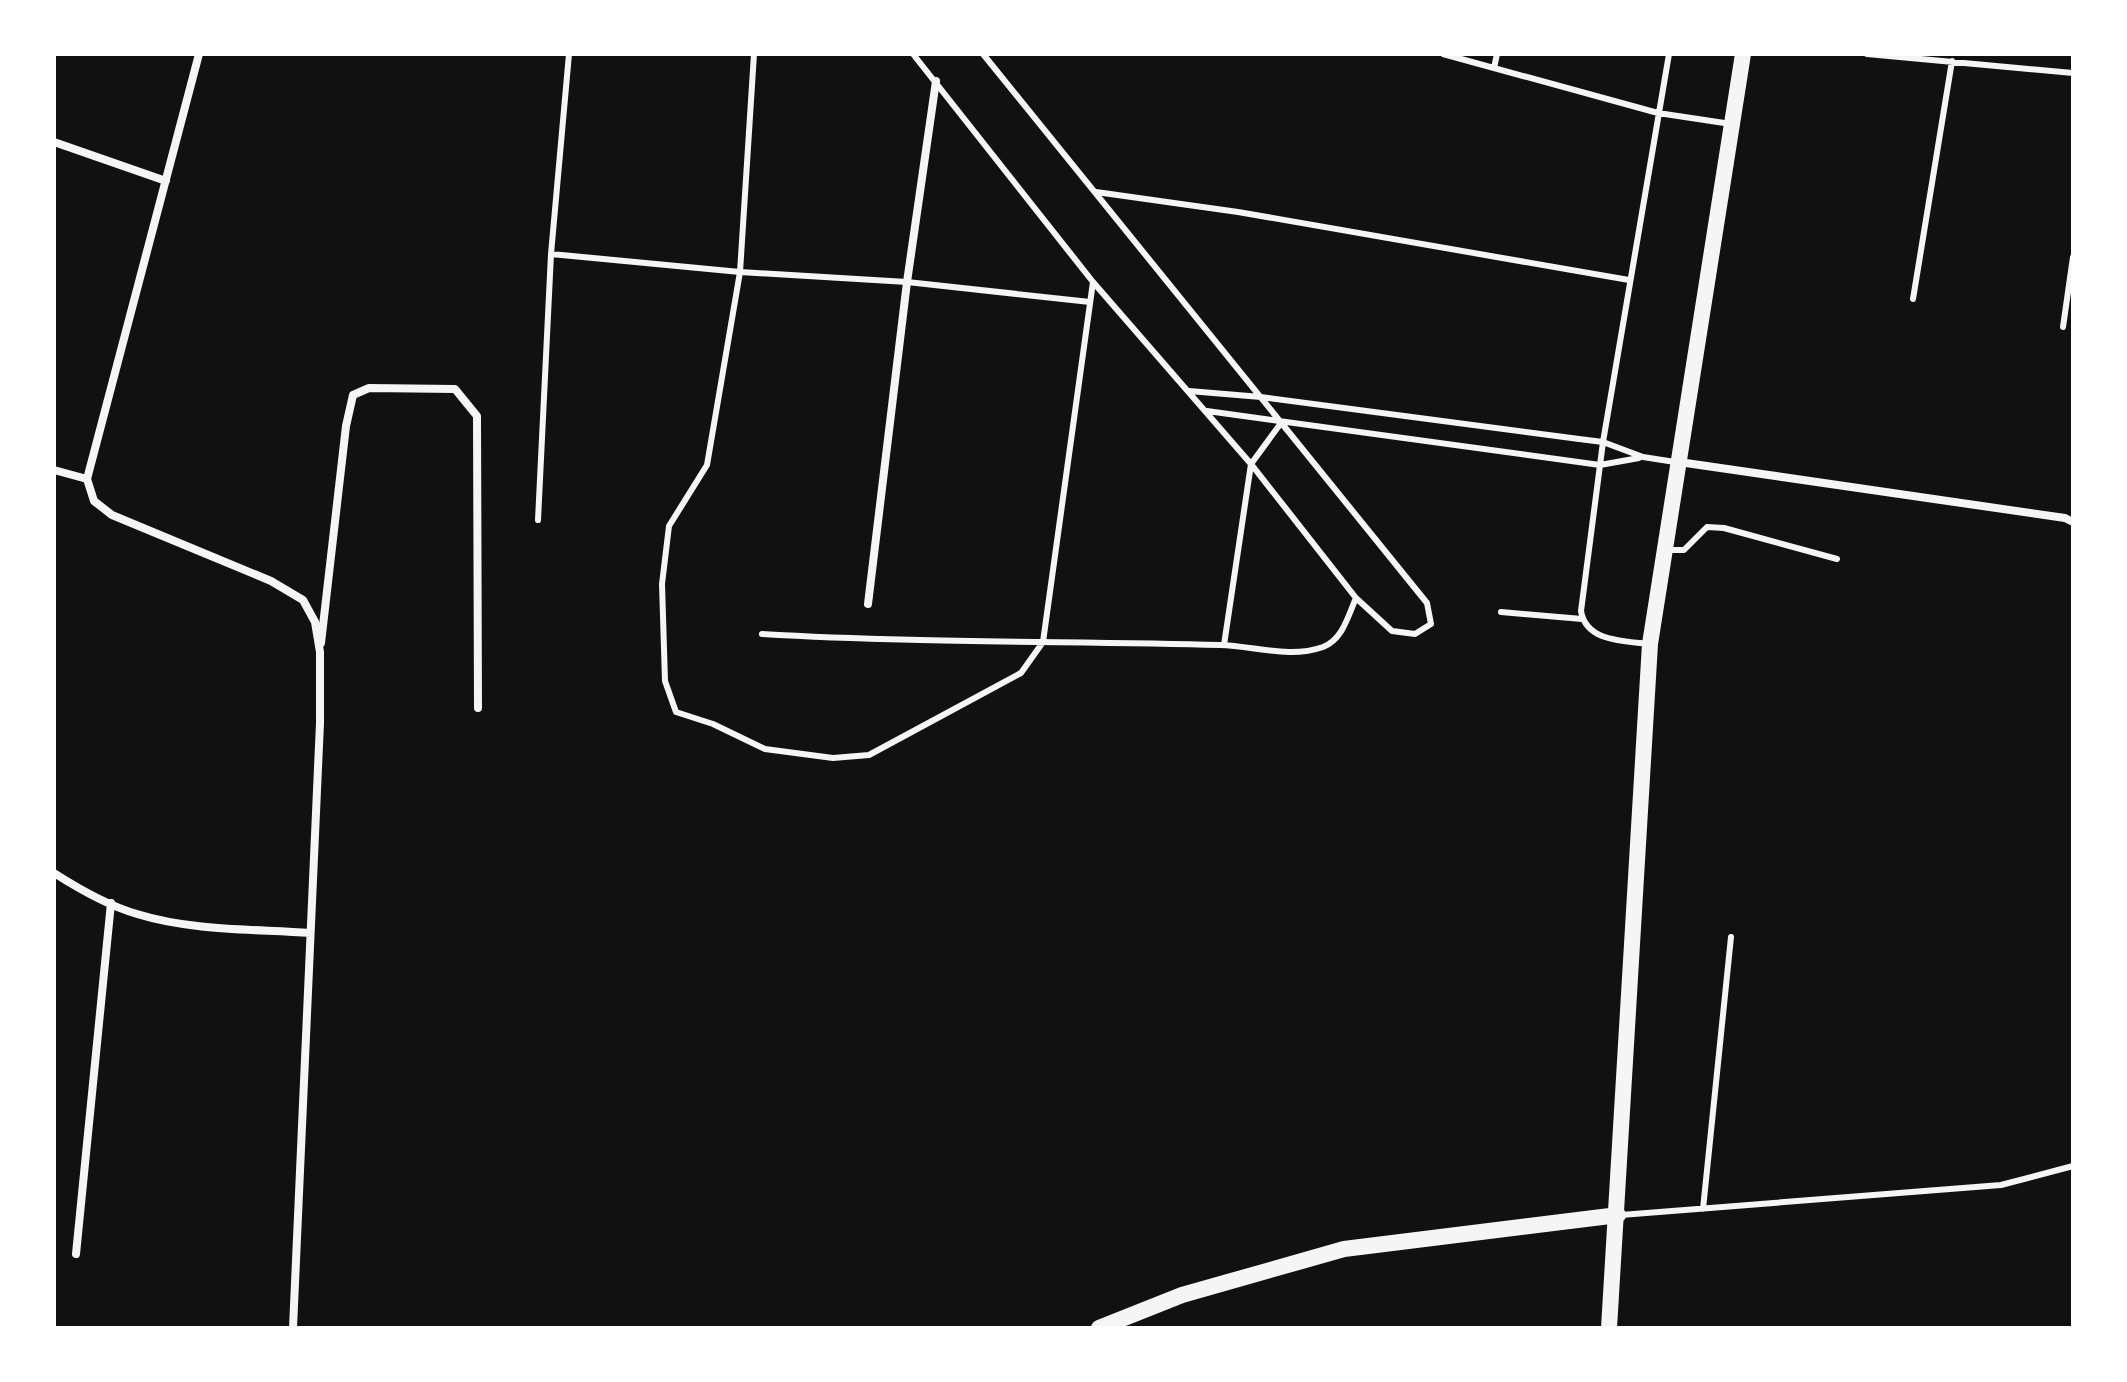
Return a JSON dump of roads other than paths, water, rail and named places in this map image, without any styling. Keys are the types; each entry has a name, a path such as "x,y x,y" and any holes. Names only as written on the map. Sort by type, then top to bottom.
{"main road":[{"path":"1609,1328 1650,644 1743,54"},
{"path":"1099,1328 1182,1295 1344,1249 1618,1215"}],"street":[{"path":"199,54 87,479 94,501 112,515 271,581 303,600 315,622 320,652"},
{"path":"868,604 907,282 936,81"},
{"path":"54,142 166,181"},
{"path":"293,1328 320,723 320,652 346,426 353,395 369,388 455,389 477,416 478,708"},
{"path":"1679,462 2065,518 2073,522"},
{"path":"54,470 87,479"},
{"path":"54,873 135,914 178,923 310,933"},
{"path":"76,1254 111,903"}],"lane":[{"path":"538,520 551,254 569,54"},
{"path":"754,54 740,272 707,465 669,526 662,584 665,681 676,712 713,724 765,749 833,758 869,755 1021,673 1043,642 1093,282"},
{"path":"913,54 1093,282 1207,411 1356,598 1392,631 1415,634 1431,624 1427,603 983,54"},
{"path":"1443,54 1658,113 1732,125"},
{"path":"1494,68 1497,54"},
{"path":"1650,644 1612,639 1593,632 1582,619 1581,611 1603,442 1669,54"},
{"path":"1867,54 2073,73"},
{"path":"1913,299 1952,61"},
{"path":"1096,192 1238,212 1629,280"},
{"path":"551,254 740,272 907,282 1090,302"},
{"path":"2063,327 2073,257"},
{"path":"1188,391 1261,397 1603,442 1643,457 1679,462"},
{"path":"1207,411 1600,465 1643,457"},
{"path":"1224,645 1251,464 1279,421"},
{"path":"1665,550 1684,550 1707,527 1724,528 1837,559"},
{"path":"762,634 871,640 1224,645 1291,653 1324,646 1338,638 1356,598"},
{"path":"1501,612 1582,619"},
{"path":"1703,1209 1731,937"},
{"path":"1618,1215 2001,1185 2073,1166"}]}
